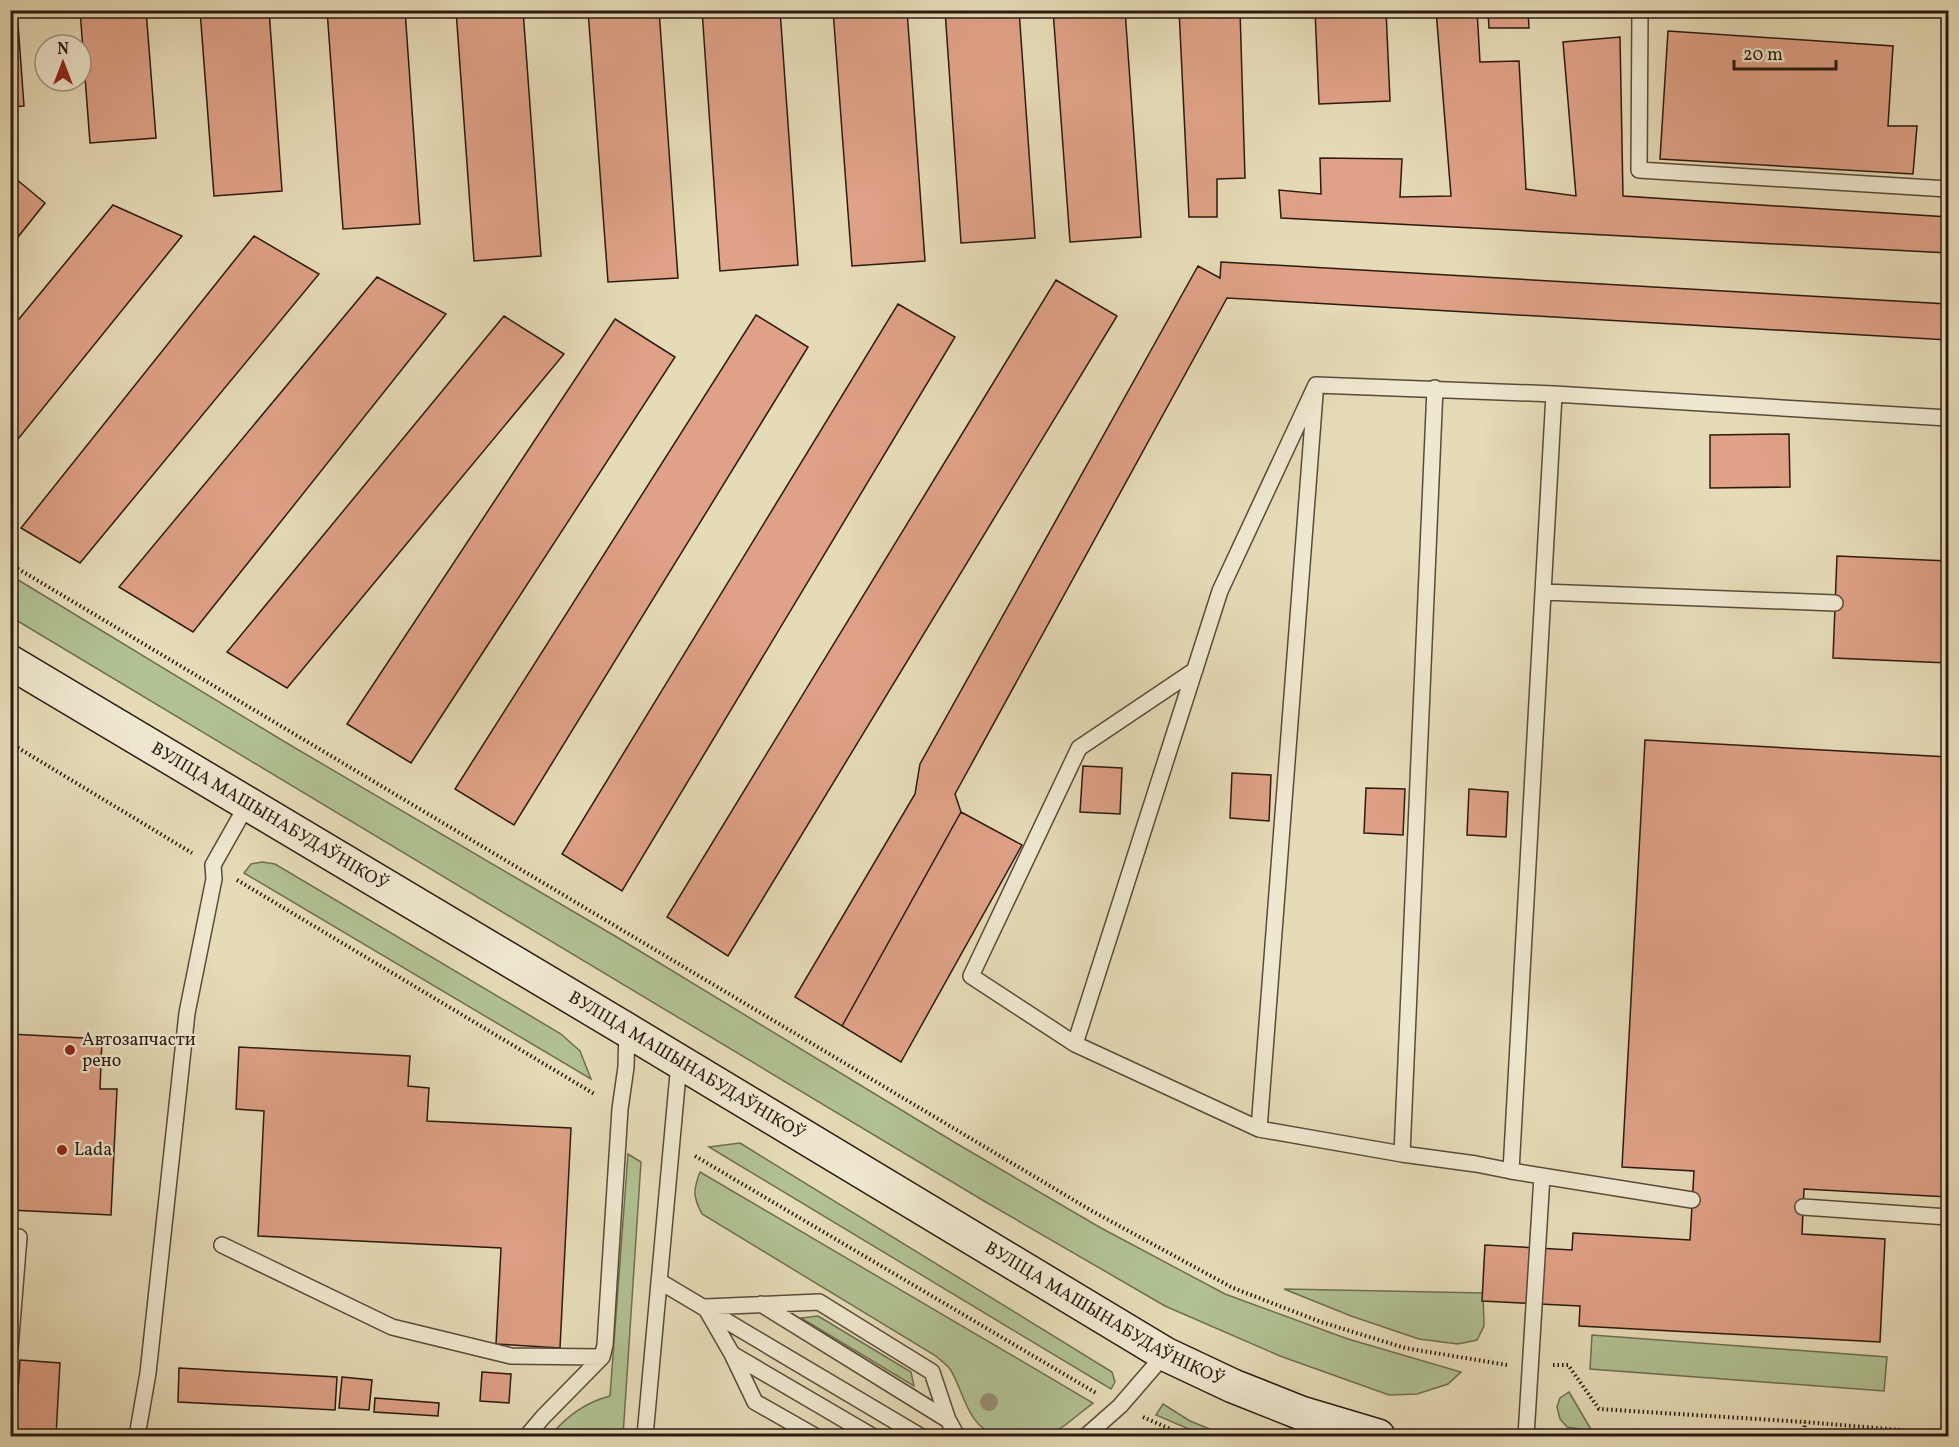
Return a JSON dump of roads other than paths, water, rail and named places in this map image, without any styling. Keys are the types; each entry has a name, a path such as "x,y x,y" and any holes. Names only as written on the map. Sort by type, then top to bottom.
{"main road":[{"name":"ВУЛІЦА МАШЫНАБУДАЎНІКОЎ","path":"10,662 1165,1354 1233,1386 1301,1413 1378,1437"}],"lane":[{"path":"1640,10 1640,170 1948,189"},
{"path":"1316,385 1554,394 1948,418"},
{"path":"1075,1044 1220,591 1316,385"},
{"path":"1259,1129 1316,385"},
{"path":"1402,1154 1435,388"},
{"path":"1511,1171 1554,394"},
{"path":"1543,592 1835,603"},
{"path":"1195,670 1079,748 971,976 1075,1044 1259,1129 1692,1200"},
{"path":"137,1437 148,1373 187,1013 214,879 213,865 248,803"},
{"path":"527,1437 543,1417 602,1357 605,1345 620,1109 627,1066 627,1030"},
{"path":"645,1437 679,1063"},
{"path":"1526,1437 1542,1176"},
{"path":"1803,1207 1948,1217"},
{"path":"10,1349 19,1237"},
{"path":"222,1245 392,1327 511,1356 602,1357"},
{"path":"659,1281 920,1437"},
{"path":"705,1307 819,1302 932,1372 948,1420 957,1437"},
{"path":"761,1305 948,1420"},
{"path":"705,1307 732,1354 755,1402 815,1437"},
{"path":"732,1354 872,1437"},
{"path":"1086,1437 1120,1406 1165,1354"}],"place":[{"name":"Автозапчасти рено","path":"70,1050"},
{"name":"Lada","path":"62,1150"}]}
